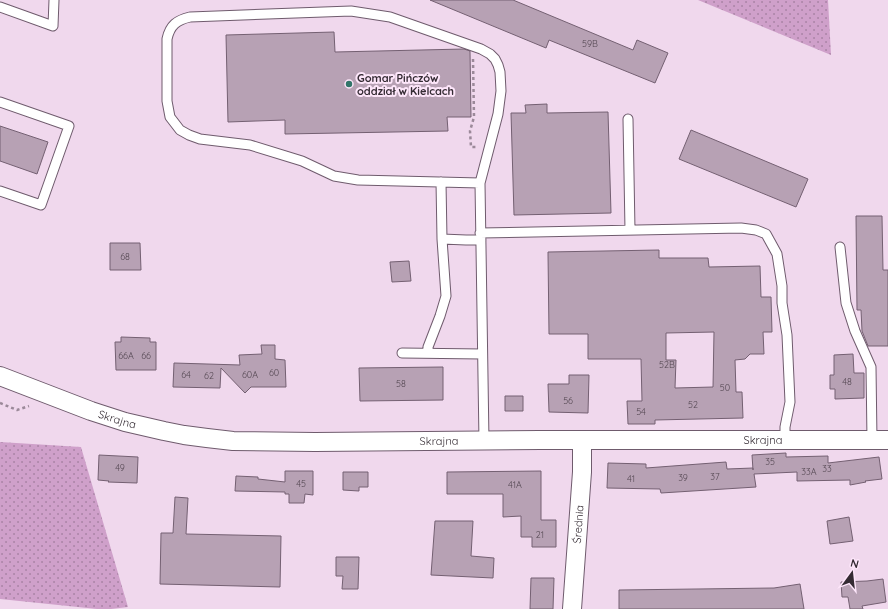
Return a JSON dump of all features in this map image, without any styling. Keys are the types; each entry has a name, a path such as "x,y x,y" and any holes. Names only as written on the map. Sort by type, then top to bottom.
{"street":[{"name":"Skrajna","path":"0,376 125,422 164,431 234,441 880,440"},
{"name":"Średnia","path":"572,609 582,472 582,440"}],"lane":[{"path":"0,8 53,26 54,0"},
{"path":"480,183 358,180 334,176 302,161 250,145 200,139 189,135 180,130 170,117 167,101 167,39 169,31 182,19 190,17 351,11 390,17 481,49 495,59 500,72 501,91 498,114 480,183 484,441"},
{"path":"0,102 69,126 41,205 0,191"},
{"path":"628,120 630,230"},
{"path":"428,353 428,347 446,296 442,239 441,182"},
{"path":"442,239 630,230 741,228 756,230 766,234 777,254 787,335 790,402 785,427 785,440"},
{"path":"840,248 846,303 855,331 871,367 880,440"},
{"path":"402,353 482,354"}],"path":[{"path":"470,143 470,130 474,117 473,46"}],"shaded area":[{"path":"698,0 828,0 831,55"},
{"path":"0,442 81,447 128,607 97,609 0,599"}],"building":[{"path":"430,0 513,0 633,50 637,40 668,53 655,83 549,40 546,48"},
{"name":"Gomar Pińczów oddział w Kielcach","path":"334,32 335,52 464,49 470,51 471,117 447,117 448,131 285,134 285,120 228,122 226,35"},
{"path":"547,104 547,113 608,112 611,213 514,215 511,113 526,113 525,105"},
{"path":"0,126 48,142 37,174 0,161"},
{"path":"691,130 808,179 796,207 679,159"},
{"path":"856,216 882,216 883,270 888,270 888,346 868,346 862,331 861,310 857,310"},
{"path":"110,243 140,243 141,270 110,270"},
{"path":"659,250 659,258 708,258 709,267 760,266 761,297 771,297 772,332 763,332 764,354 750,354 745,359 735,360 736,392 742,392 743,418 655,420 655,424 628,424 627,401 642,401 641,359 588,359 588,334 549,334 548,252","holes":["714,332 713,387 675,388 676,360 666,360 666,333"]},
{"path":"409,261 411,281 392,282 390,262"},
{"path":"121,337 150,338 150,342 156,342 156,370 116,370 115,342 121,342"},
{"path":"261,345 275,345 275,359 285,360 286,387 251,387 245,393 221,368 220,388 173,387 174,363 240,365 239,355 262,354"},
{"path":"853,354 854,373 864,373 864,398 835,399 835,389 830,389 830,375 834,375 834,355"},
{"path":"443,367 443,400 360,401 359,368"},
{"path":"569,375 589,375 588,413 549,412 548,384 569,384"},
{"path":"505,396 523,396 523,411 505,411"},
{"path":"786,453 786,457 828,456 828,463 879,457 882,479 850,485 850,480 797,481 797,472 754,474 756,487 661,493 660,489 607,488 608,463 646,464 646,468 726,462 727,469 753,468 752,455"},
{"path":"99,455 138,457 137,483 108,482 109,481 98,480"},
{"path":"285,471 313,471 313,495 305,494 304,503 289,503 289,494 285,494 285,492 235,491 236,476 258,477 258,479 285,482"},
{"path":"541,471 541,520 556,520 556,547 532,547 532,537 521,537 521,516 503,517 503,494 447,494 447,472"},
{"path":"343,472 368,472 368,487 359,487 359,491 343,490"},
{"path":"175,497 188,498 186,534 281,536 280,587 160,584 161,533 173,533"},
{"path":"849,517 853,541 830,544 827,521"},
{"path":"435,521 473,521 471,556 494,558 493,578 431,575"},
{"path":"336,557 359,557 358,589 342,589 343,576 336,576"},
{"path":"531,578 554,578 553,609 530,609"},
{"path":"883,579 886,602 862,606 863,609 850,609 848,597 842,597 841,582"},
{"path":"800,584 804,609 619,609 619,590 774,588"}],"place":[{"name":"Gomar Pińczów oddział w Kielcach","path":"349,84"}]}
